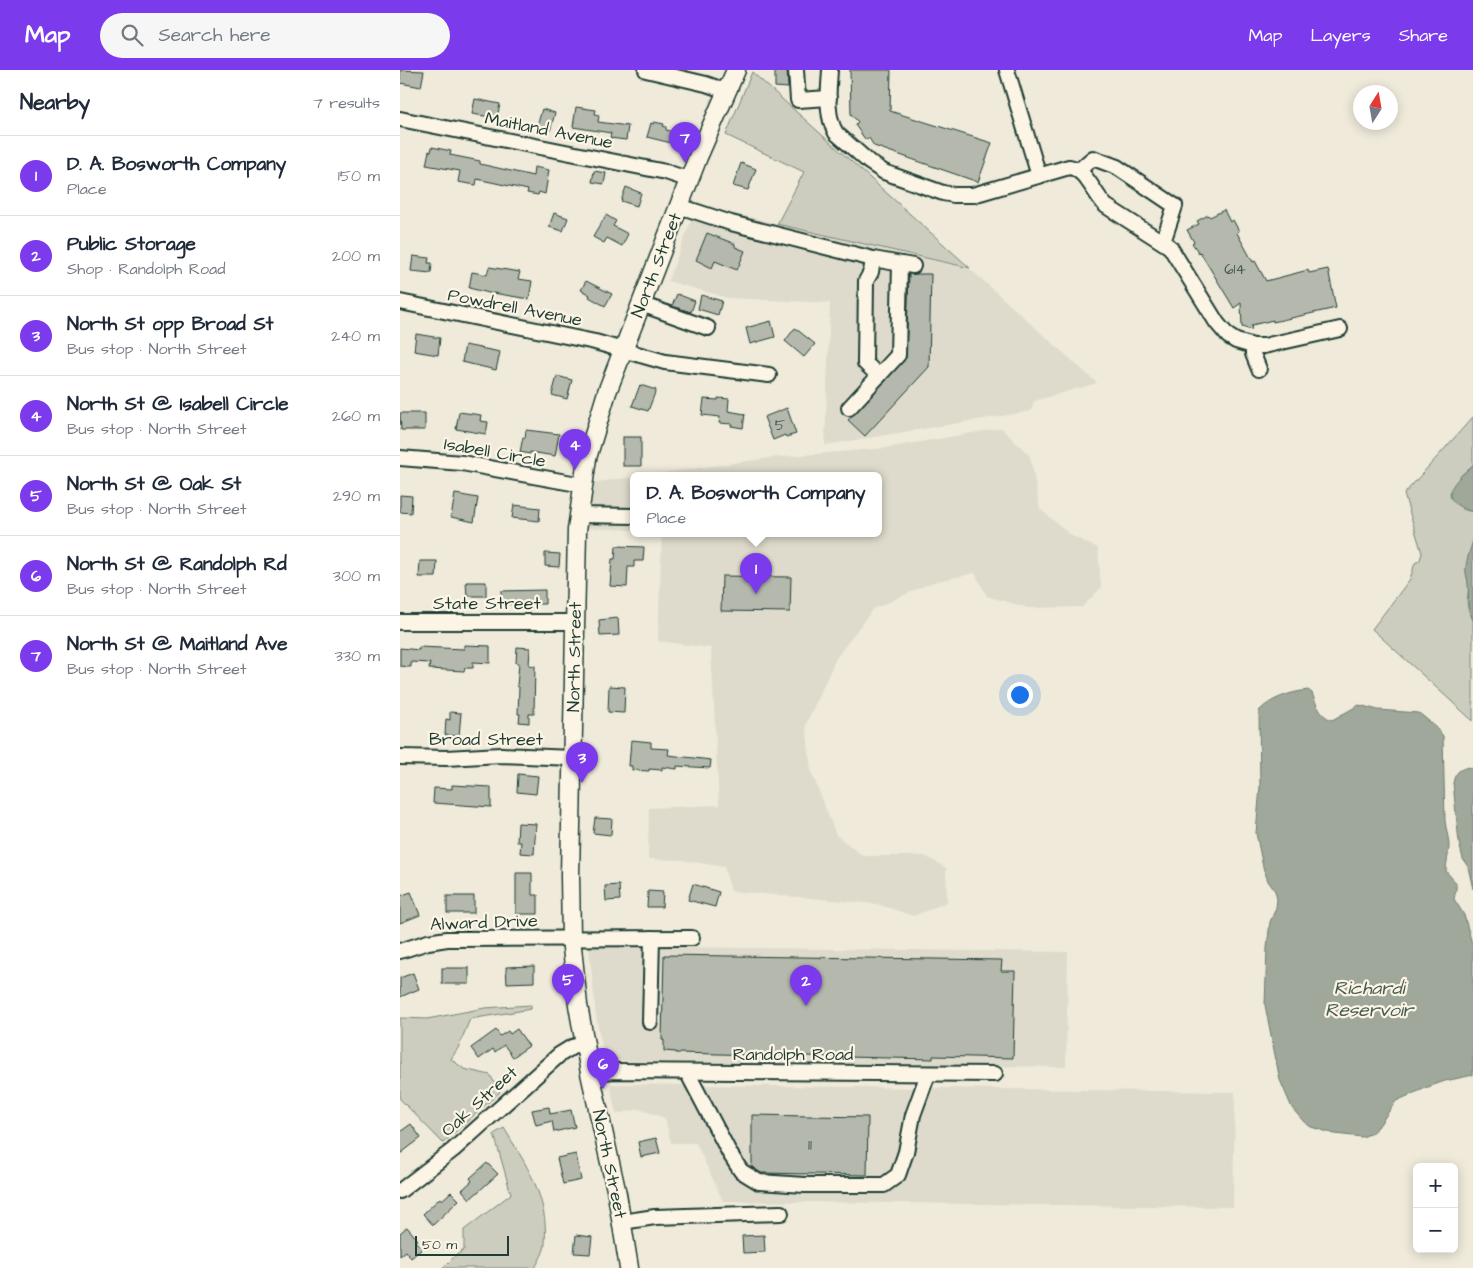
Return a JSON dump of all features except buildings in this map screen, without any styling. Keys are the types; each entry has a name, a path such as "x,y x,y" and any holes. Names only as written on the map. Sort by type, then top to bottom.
{"main road":[{"name":"North Street","path":"628,1268 611,1164 584,1044 571,938 570,875 576,544 582,485 596,423 690,180 736,70"}],"street":[{"path":"646,70 706,84 726,91"},
{"path":"796,70 798,100 829,98"},
{"path":"830,70 830,118 836,133 869,162 884,172 942,193 964,196 1070,167 1079,170 1106,206 1170,247 1223,330 1236,341 1253,346 1264,346 1340,329"},
{"path":"1007,70 1039,176"},
{"name":"Maitland Avenue","path":"400,119 666,172 690,180"},
{"path":"1079,170 1093,158 1116,167 1175,206 1163,242"},
{"path":"680,206 731,223 873,259 906,265 898,355 849,408"},
{"path":"873,259 871,272 866,281 865,363 879,376"},
{"name":"Powdrell Avenue","path":"400,302 595,342 665,362 769,375"},
{"path":"641,304 708,328"},
{"path":"1253,346 1253,354 1259,369"},
{"name":"Isabell Circle","path":"400,458 462,463 582,485"},
{"path":"579,515 630,516"},
{"name":"State Street","path":"400,622 574,622"},
{"name":"Broad Street","path":"400,758 502,755 572,758"},
{"path":"650,1022 652,938"},
{"name":"Alward Drive","path":"400,952 428,942 447,939 692,938"},
{"name":"Oak Street","path":"400,1191 459,1144 559,1055 572,1047 584,1044"},
{"name":"Randolph Road","path":"590,1073 615,1071 995,1074"},
{"path":"687,1072 730,1154 741,1171 759,1182 805,1185 884,1185 898,1174 906,1152 913,1115 928,1074"},
{"path":"622,1222 655,1217 781,1213"}],"shaded area":[{"path":"752,72 970,268 777,224 804,172 726,135"},
{"path":"697,205 970,269 1097,383 1034,401 1031,411 825,445 830,303 728,298 668,281"},
{"path":"1473,417 1473,465 1459,477 1462,509 1473,512 1473,541 1466,572 1469,586 1468,609 1473,620 1473,721 1372,629 1410,579 1415,563 1420,560 1422,553 1404,494"},
{"path":"1001,428 1030,456 1040,509 1072,536 1098,548 1101,588 1082,607 1028,608 987,596 975,573 933,582 873,609 836,658 806,724 811,771 836,835 863,856 925,856 946,868 947,902 914,916 877,904 731,891 724,867 682,860 648,859 649,808 719,805 711,648 658,641 662,537 882,537 882,472 670,472 770,458 886,448"},
{"path":"630,477 630,530 586,528 591,483"},
{"path":"589,946 1068,952 1066,1067 605,1061 596,1016"},
{"path":"531,1005 531,1009 470,1019 458,1048 451,1059 464,1069 490,1075 500,1092 443,1143 400,1099 400,1018 427,1019 485,1008"},
{"path":"610,1084 1235,1092 1233,1207 723,1201 696,1143 671,1143 665,1118 639,1109 616,1114"},
{"path":"504,1128 528,1169 540,1196 545,1226 545,1246 543,1252 535,1268 443,1268 464,1250 464,1230 511,1194 494,1134"}],"water":[{"path":"1473,465 1473,512 1454,502 1450,497 1450,491 1458,479"},
{"path":"1473,541 1473,620 1468,605 1466,569"},
{"name":"Richardi Reservoir","path":"1308,690 1312,693 1321,713 1332,720 1359,705 1378,710 1419,713 1436,727 1443,736 1445,821 1449,840 1446,871 1456,883 1454,899 1464,915 1473,947 1473,1075 1445,1081 1396,1101 1378,1127 1370,1134 1362,1137 1335,1134 1311,1127 1292,1108 1280,1080 1265,1005 1267,948 1270,922 1276,908 1277,899 1263,867 1256,833 1260,787 1259,711 1282,696"},
{"path":"1468,767 1473,769 1473,889 1468,867 1463,859 1459,843 1453,783 1458,772"}],"place":[{"name":"North St @ Maitland Ave","path":"685,163"},
{"name":"North St @ Isabell Circle","path":"575,470"},
{"name":"D. A. Bosworth Company","path":"756,594"},
{"name":"North St opp Broad St","path":"582,783"},
{"name":"North St @ Oak St","path":"568,1005"},
{"name":"Public Storage","path":"806,1006"},
{"name":"North St @ Randolph Rd","path":"603,1089"}]}
